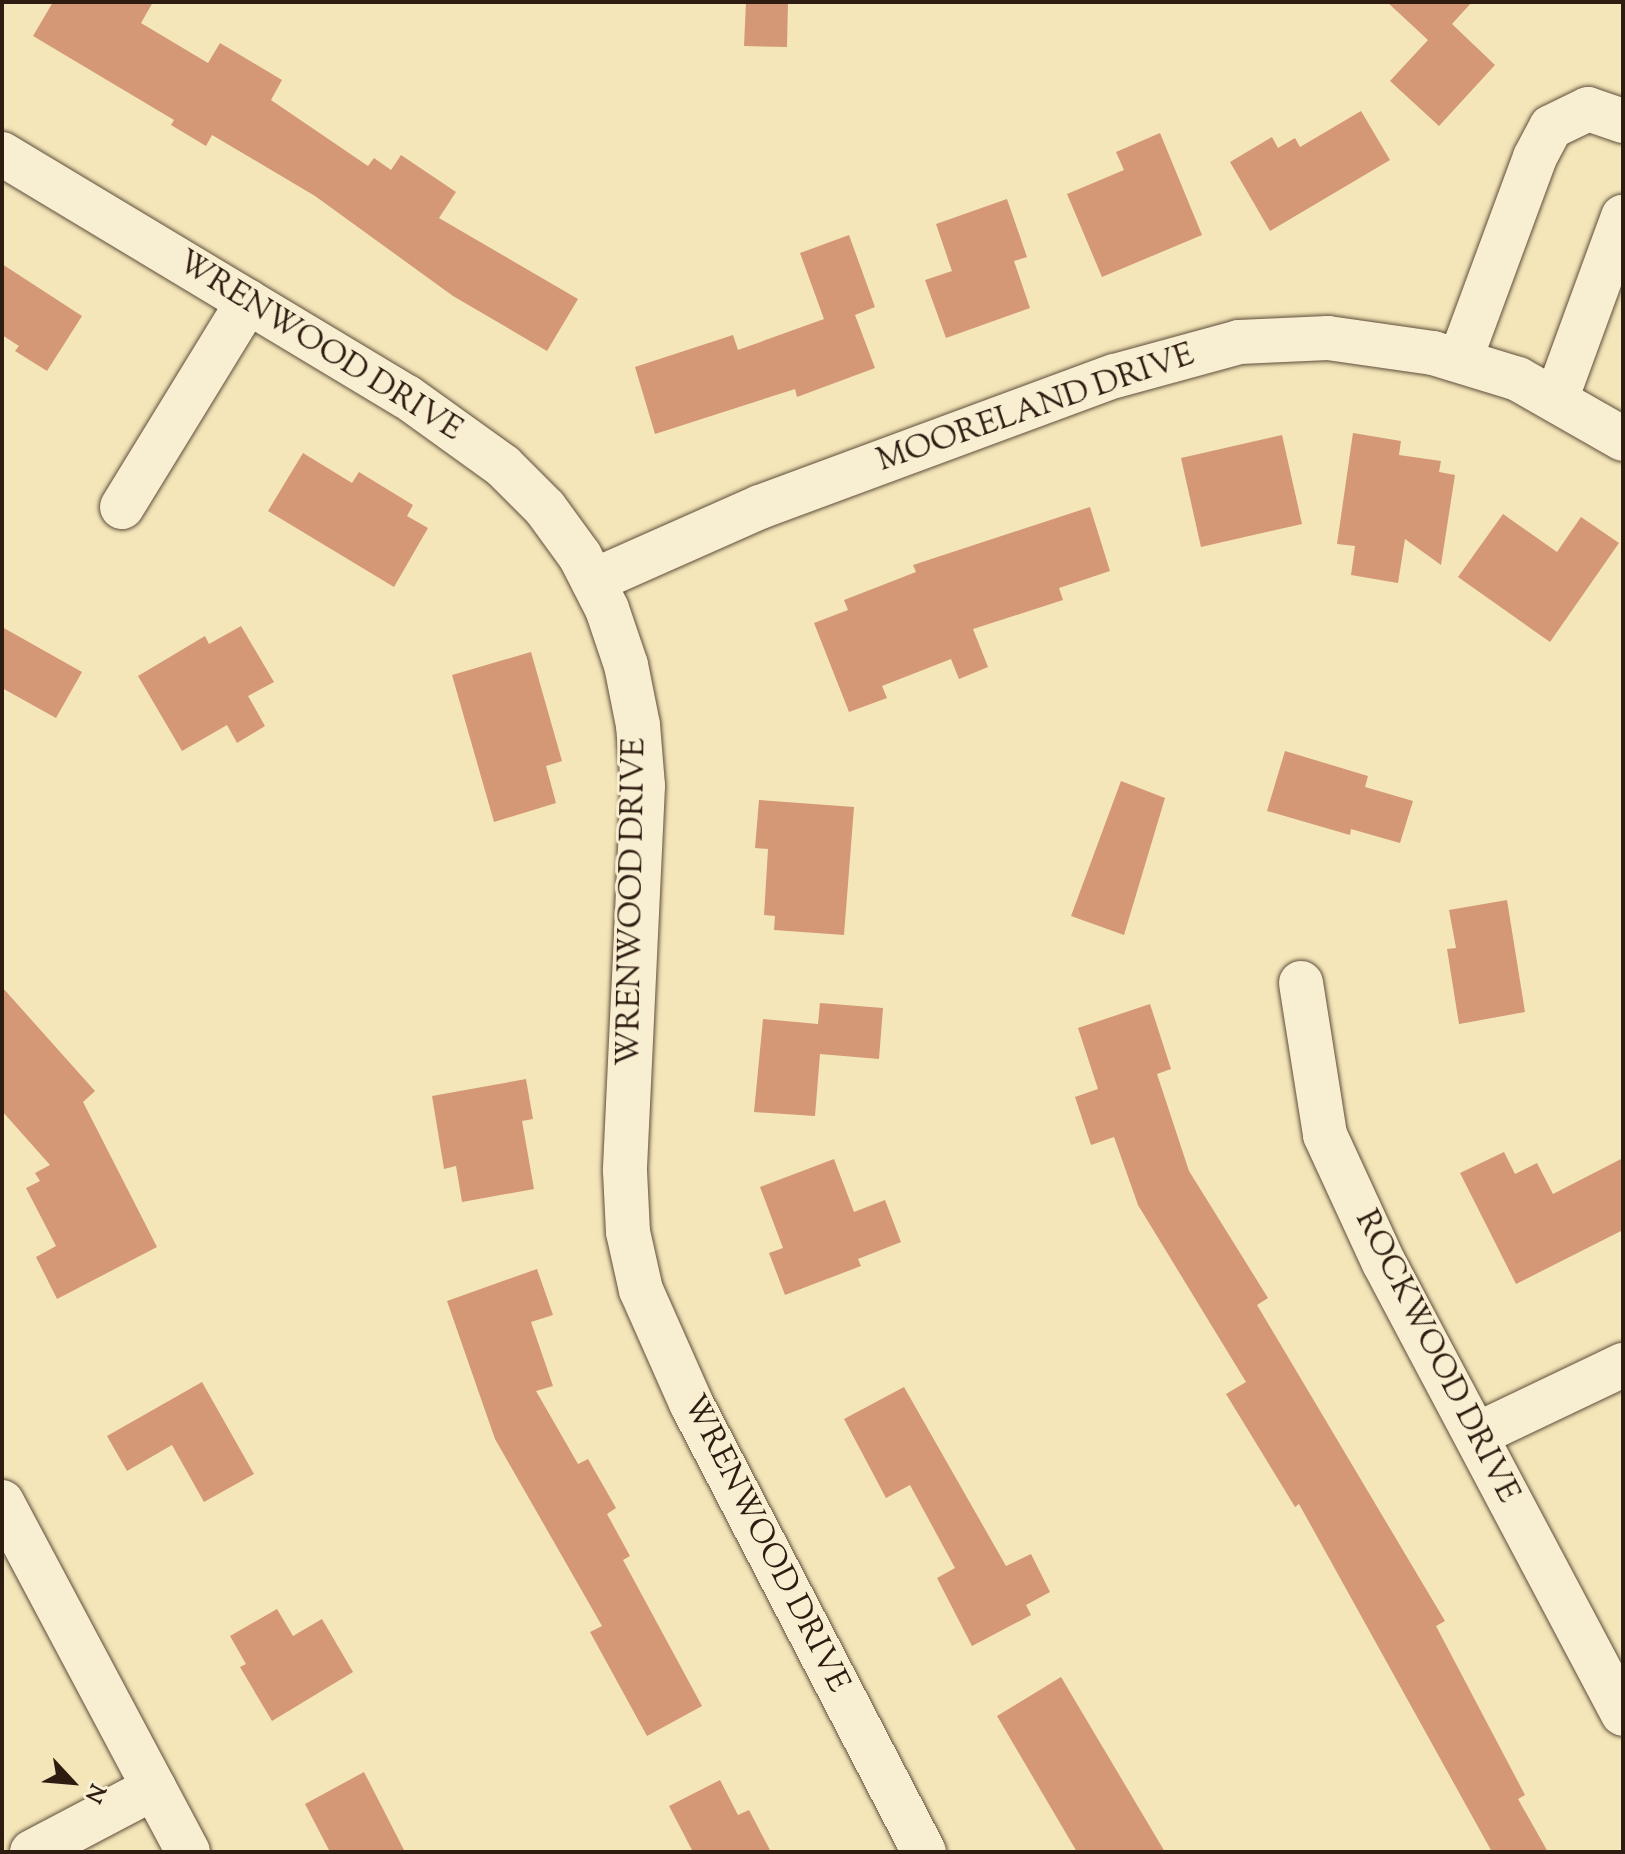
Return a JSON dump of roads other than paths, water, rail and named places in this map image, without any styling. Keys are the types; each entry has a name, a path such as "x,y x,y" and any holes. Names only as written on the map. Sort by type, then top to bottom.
{"street":[{"path":"1460,360 1535,157 1551,127 1588,109 1623,121"},
{"name":"WRENWOOD DRIVE","path":"2,154 407,397 503,466 545,508 593,581 626,665 643,786 625,1171 628,1232 641,1290 691,1403 924,1852"},
{"path":"1557,397 1623,217"},
{"path":"122,507 248,301"},
{"name":"MOORELAND DRIVE","path":"593,581 760,507 1198,350 1267,339 1328,338 1460,360 1557,397 1623,439"},
{"name":"ROCKWOOD DRIVE","path":"1301,983 1325,1135 1384,1263 1623,1714"},
{"path":"1476,1435 1623,1365"},
{"path":"2,1502 188,1852"},
{"path":"32,1852 154,1788"}]}
